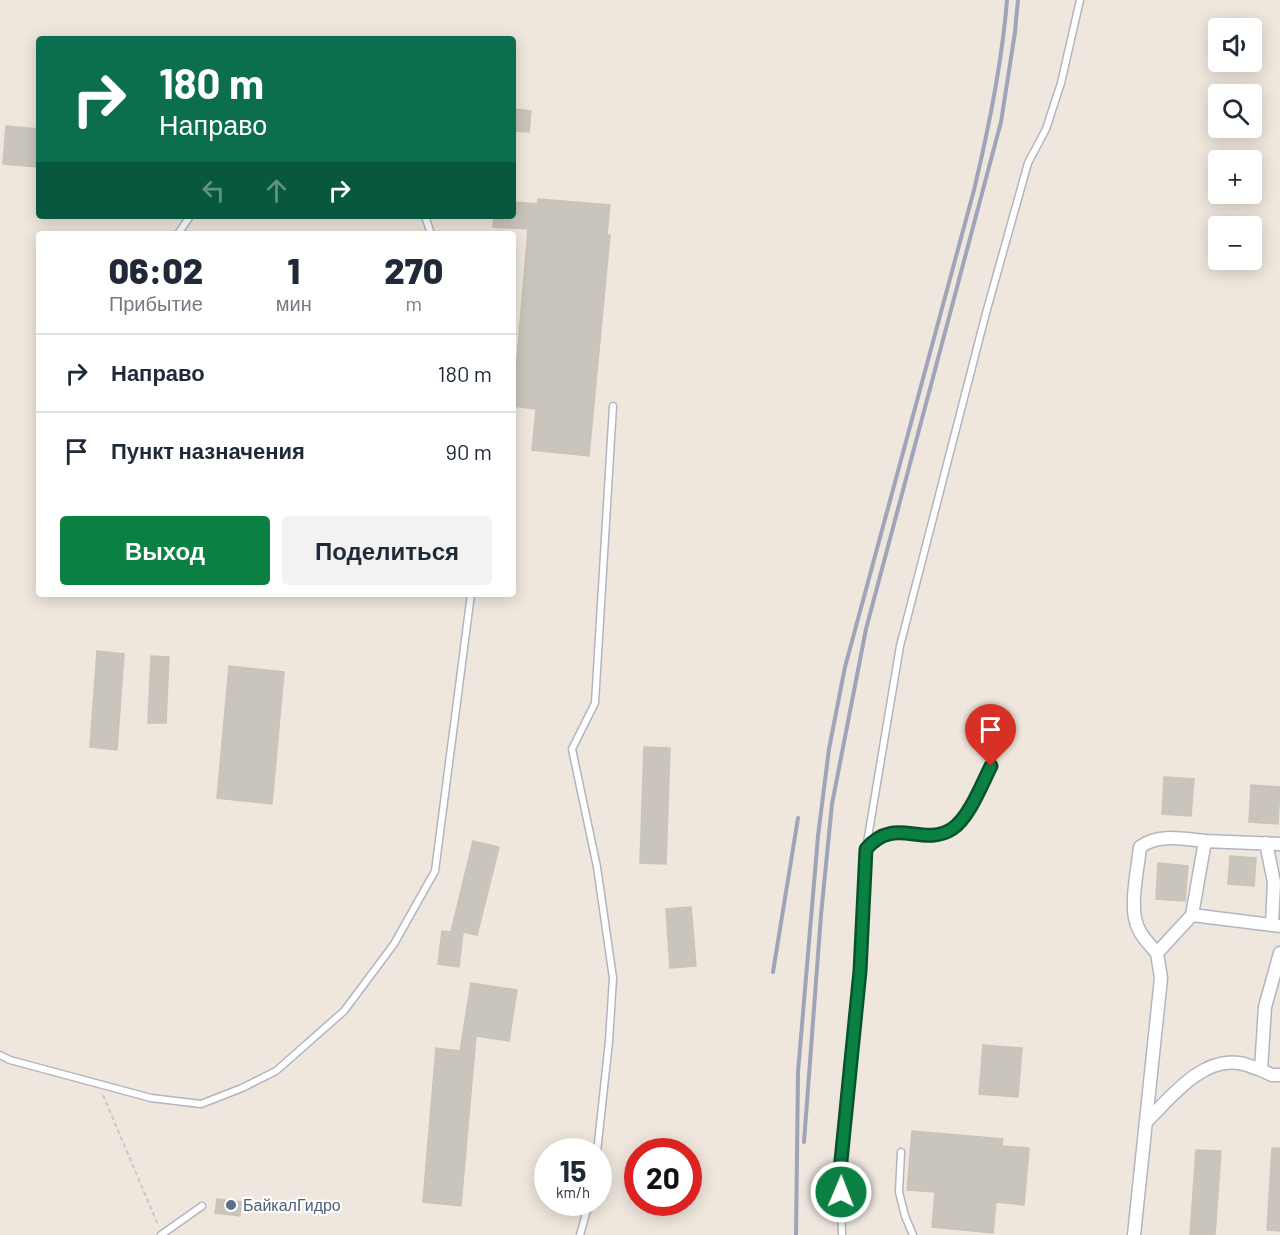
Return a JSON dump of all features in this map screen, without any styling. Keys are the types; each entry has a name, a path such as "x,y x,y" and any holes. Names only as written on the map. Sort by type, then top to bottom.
{"street":[{"path":"1134,1235 1148,1121 1161,978 1157,953 1145,940 1136,923 1134,910 1140,847 1160,838 1280,844"},
{"path":"1157,953 1192,915 1205,841"},
{"path":"1192,915 1276,925 1274,882 1266,843"},
{"path":"1262,1070 1265,1007 1280,953"},
{"path":"1148,1121 1186,1083 1221,1063 1238,1063 1272,1075 1280,1075"}],"lane":[{"path":"842,1235 840,1171 860,971 866,849 900,646 989,302 1028,163 1046,129 1061,83 1080,0"},
{"path":"599,1138 614,978 597,867 572,749 595,703 613,406"},
{"path":"0,1054 10,1060 151,1098 201,1104 242,1088 276,1071 344,1011 394,944 435,871 471,597"},
{"path":"866,849 884,834 896,832 937,835 954,828 970,808 991,766"},
{"path":"900,1152 899,1192 913,1235"},
{"path":"162,1235 202,1206"},
{"path":"580,1235 585,1216"}],"path":[{"path":"98,1084 162,1235"}],"building":[{"path":"516,109 531,111 529,132 516,131"},
{"path":"6,126 36,129 36,167 3,164"},
{"path":"538,199 610,205 607,235 610,235 589,456 532,450 536,409 516,406 516,371 528,229 493,227 494,219 516,219 516,202 538,204"},
{"path":"97,651 124,654 117,750 90,747"},
{"path":"151,656 169,657 166,723 148,723"},
{"path":"229,666 284,672 272,804 217,798"},
{"path":"644,747 670,748 666,864 640,863"},
{"path":"1164,777 1194,779 1191,816 1162,814"},
{"path":"1251,785 1280,787 1278,824 1249,822"},
{"path":"473,841 499,847 477,935 463,932 459,967 438,964 442,931 451,932"},
{"path":"1230,856 1256,858 1254,886 1228,884"},
{"path":"1158,863 1188,866 1185,901 1156,899"},
{"path":"691,907 696,966 670,968 666,909"},
{"path":"471,983 517,990 509,1041 476,1036 461,1206 423,1202 436,1048 460,1051"},
{"path":"983,1045 1022,1048 1018,1097 979,1094"},
{"path":"912,1131 1003,1139 1002,1146 1029,1148 1024,1205 996,1202 993,1233 932,1227 935,1192 907,1190"},
{"path":"1272,1148 1280,1148 1280,1231 1267,1230"},
{"path":"1196,1150 1221,1151 1215,1235 1190,1235"},
{"path":"217,1199 241,1202 240,1216 215,1213"}],"railway":[{"path":"796,1235 798,1072 818,836 829,749 845,667 974,190 994,95 1007,0"},
{"path":"804,1142 832,804 866,629 1001,122 1018,0"},
{"path":"773,972 798,818"}],"place":[{"name":"БайкалГидро","path":"231,1205"}],"route":[{"path":"841,1192 840,1171 860,971 866,849 884,834 896,832 937,835 954,828 970,808 991,766"}]}
